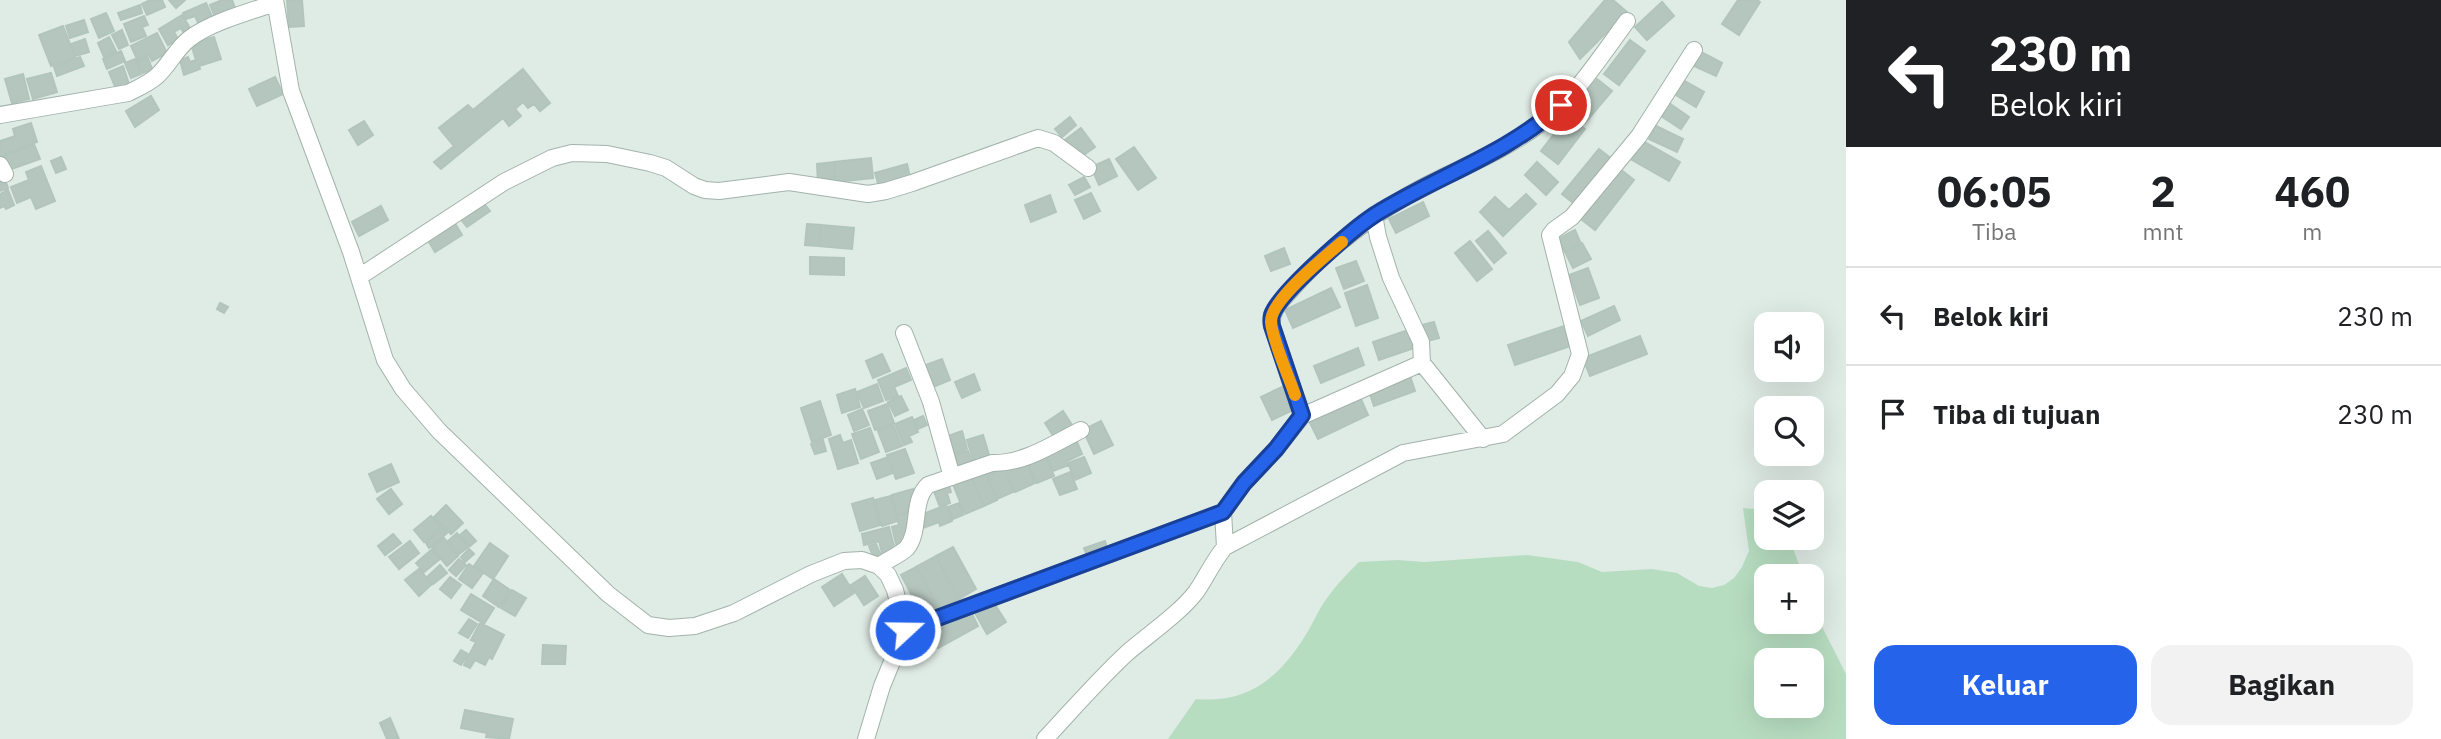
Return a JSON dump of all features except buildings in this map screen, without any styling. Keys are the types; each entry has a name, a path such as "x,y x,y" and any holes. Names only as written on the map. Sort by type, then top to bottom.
{"street":[{"path":"0,115 128,93 146,85 158,75 191,37 275,1 291,91 359,277 385,360 403,389 439,431 608,594 648,625 669,628 695,626 734,613 844,561 862,560 879,566 888,575 895,590 905,630 882,685 866,739"},
{"path":"1302,415 1272,326 1272,313 1302,276 1374,215 1424,186 1485,158 1541,123 1583,81 1626,21"},
{"path":"1045,739 1108,671 1196,592 1225,547 1403,453 1503,434 1557,394 1572,376 1580,354 1550,236 1572,217 1639,136 1694,50"},
{"path":"359,277 504,183 552,158 572,153 607,154 650,163 666,168 694,186 719,191 789,182 877,193 1038,138 1054,143 1088,169"},
{"path":"1374,215 1391,278 1420,342 1422,363 1483,439"},
{"path":"904,333 930,402 952,477"},
{"path":"905,630 1223,512 1302,415 1422,363"},
{"path":"879,566 905,551 912,539 918,504 924,489 934,482 992,463 1025,457 1081,430"},
{"path":"1223,512 1225,547"}],"green space":[{"path":"1743,508 1754,509 1754,550 1794,550 1799,564 1754,564 1754,634 1824,634 1824,631 1846,674 1846,739 1168,739 1196,699 1231,697 1260,685 1273,676 1295,651 1326,599 1359,562 1424,562 1527,555 1578,562 1602,572 1652,569 1677,573 1699,586 1712,588 1724,585 1734,578 1749,551"}],"slow traffic":[{"path":"1295,395 1272,326 1272,313 1302,276 1342,242"}],"route":[{"path":"905,630 1223,512 1302,415 1271,320 1272,313 1302,276 1374,215 1424,186 1485,158 1541,123 1561,105"}]}
